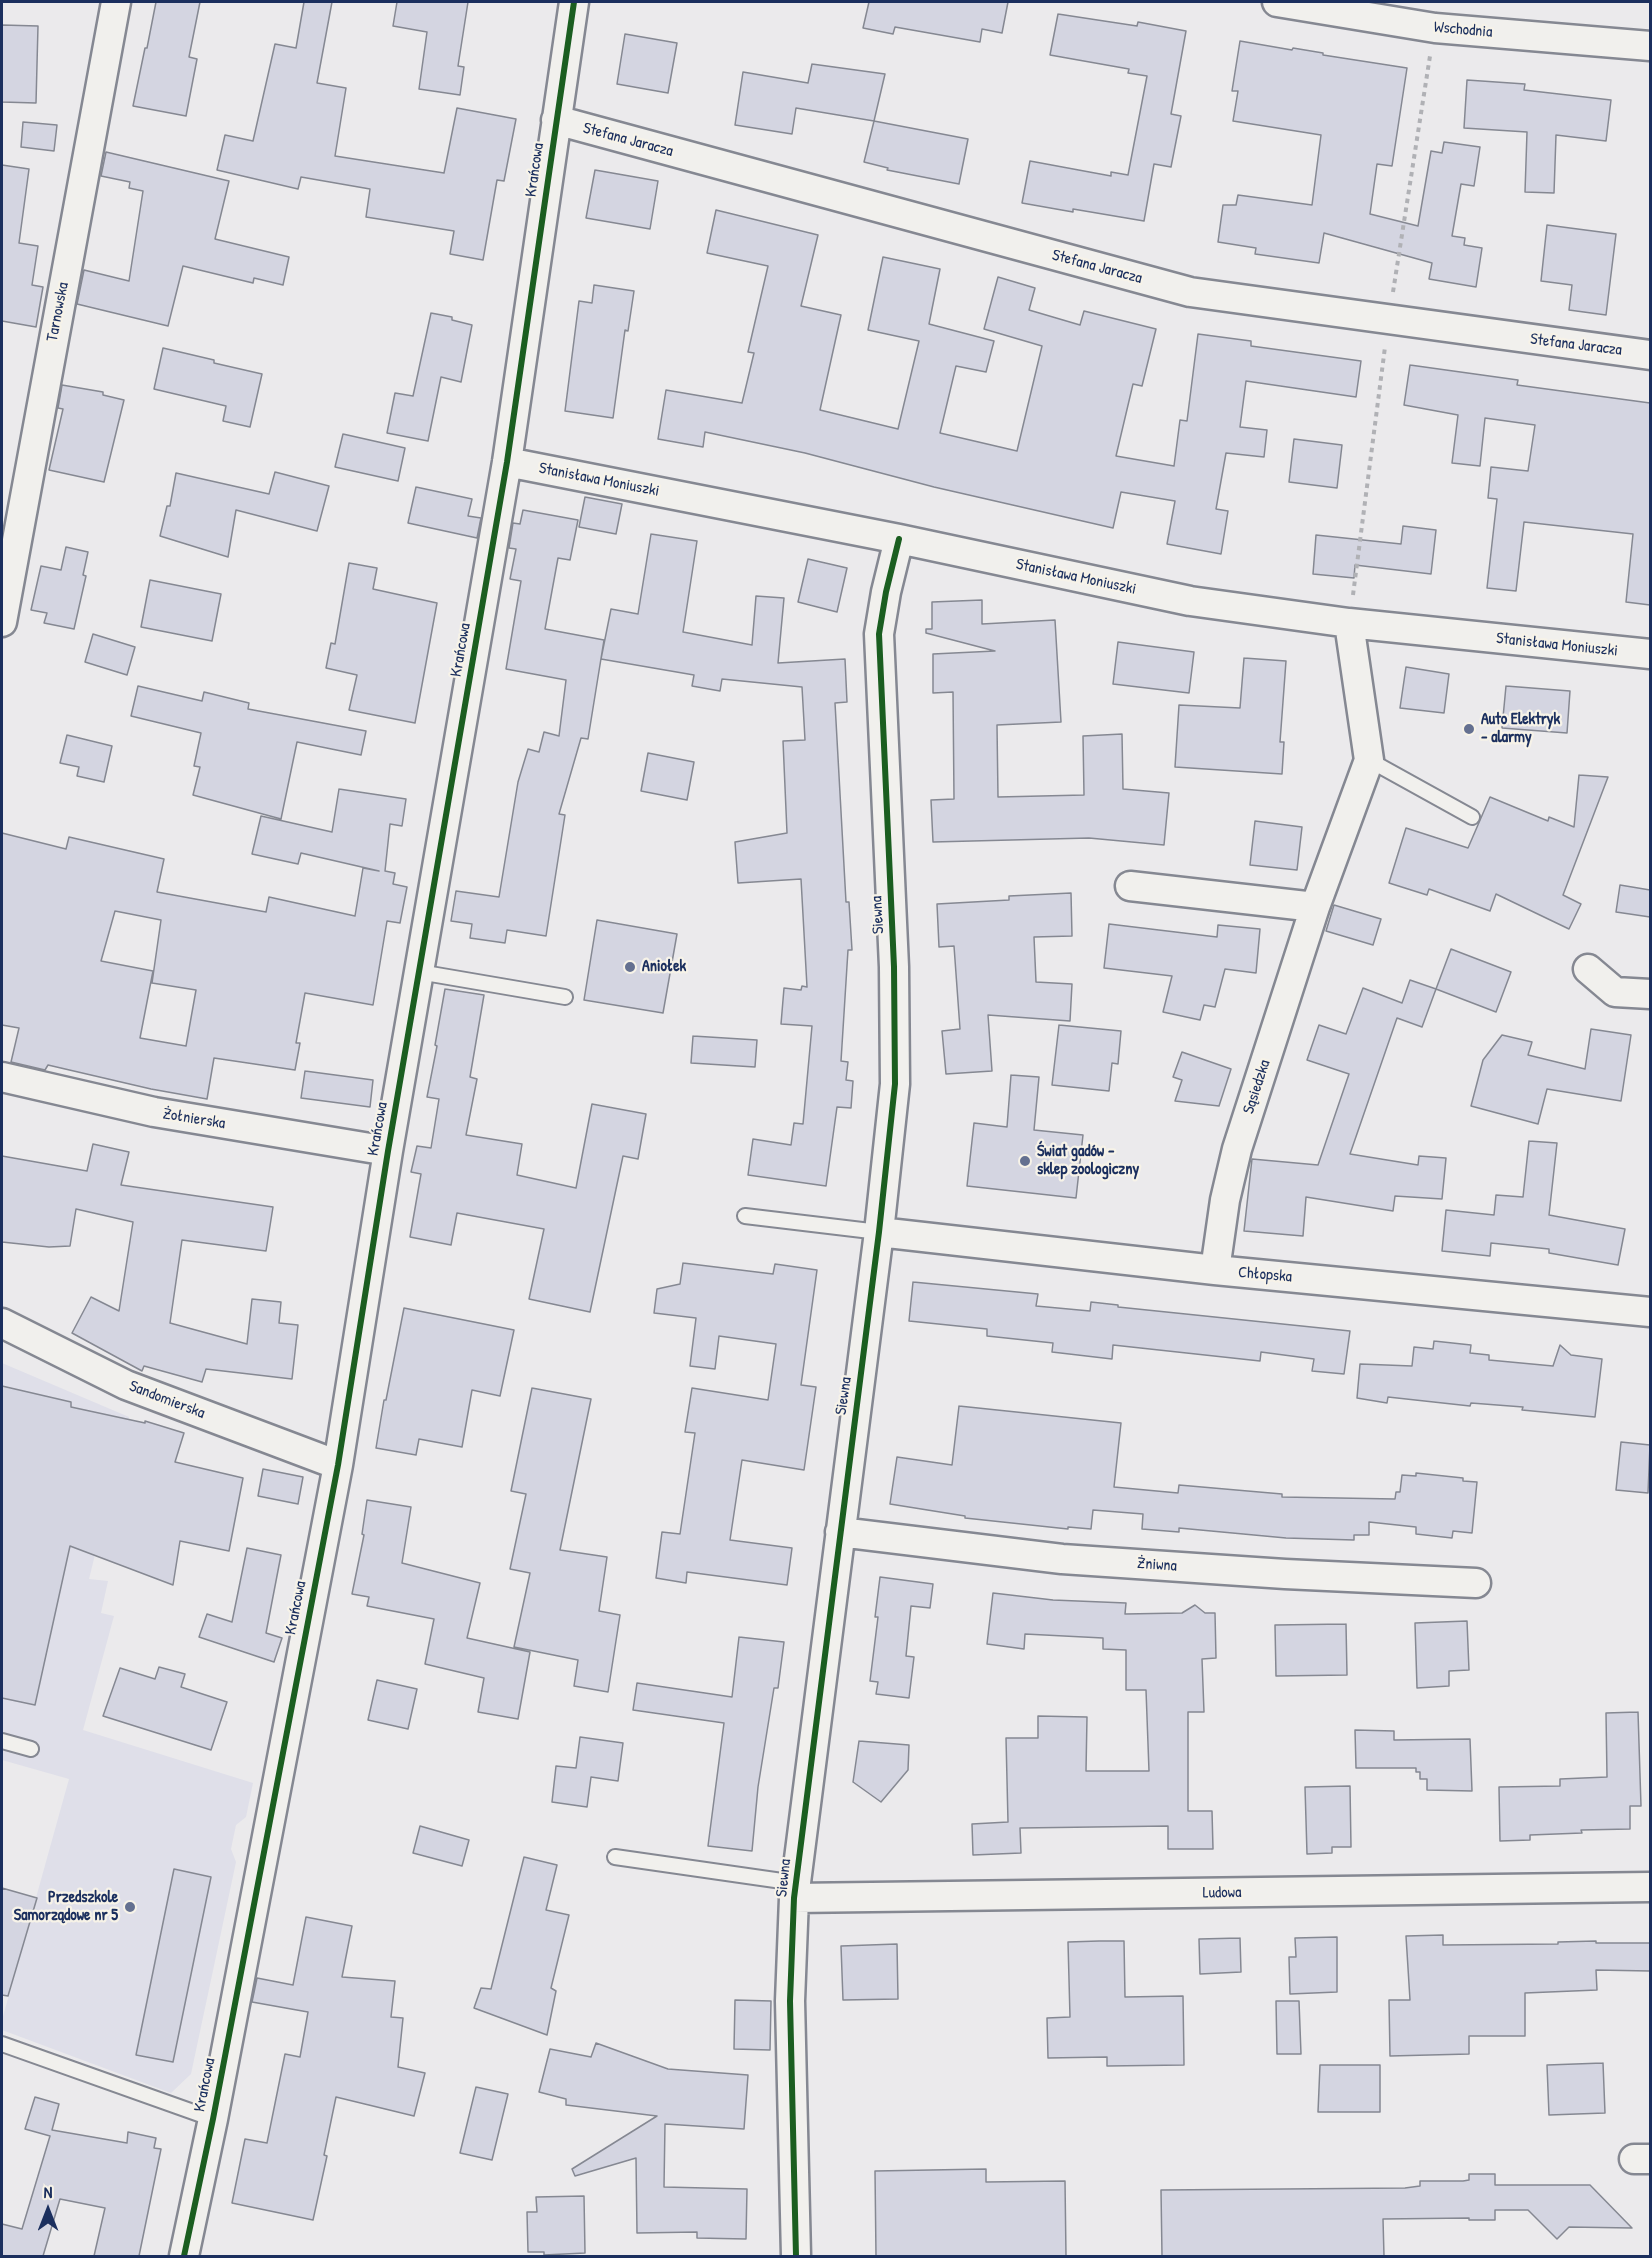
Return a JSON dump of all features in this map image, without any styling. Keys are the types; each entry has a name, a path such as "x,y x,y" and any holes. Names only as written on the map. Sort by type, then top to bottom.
{"street":[{"name":"Tarnowska","path":"2,622 116,2"},
{"name":"Krańcowa","path":"184,2256 213,2119 338,1465 388,1151 507,462 574,2"},
{"name":"Wschodnia","path":"1277,2 1435,28 1650,46"},
{"name":"Stefana Jaracza","path":"556,120 1190,292 1650,355"},
{"name":"Stanisława Moniuszki","path":"507,462 899,539 1190,601 1349,623 1650,654"},
{"name":"Siewna","path":"796,2256 790,2001 795,1891 879,1232 895,1084 894,967 879,634 886,592 899,539"},
{"name":"Sąsiedzka","path":"1215,1270 1225,1200 1237,1149 1315,907 1370,760 1349,623"},
{"path":"1130,886 1315,907"},
{"path":"1588,969 1615,992 1650,994"},
{"name":"Żołnierska","path":"2,1077 154,1112 388,1151"},
{"name":"Chłopska","path":"879,1232 1215,1270 1650,1312"},
{"name":"Sandomierska","path":"2,1323 126,1385 338,1465"},
{"name":"Żniwna","path":"840,1532 1062,1559 1285,1574 1476,1583"},
{"name":"Ludowa","path":"795,1891 1650,1887"}],"lane":[{"path":"1370,760 1472,817"},
{"path":"419,972 565,996"},
{"path":"745,1216 879,1232"},
{"path":"2,1741 31,1749"},
{"path":"615,1857 795,1891"},
{"path":"2,2044 213,2119"}],"shaded area":[{"name":"Przedszkole Samorządowe nr 5","path":"2,1363 129,1417 89,1579 108,1581 101,1613 114,1616 83,1730 253,1783 246,1817 236,1825 231,1849 236,1862 191,2074 171,2093 2,2030 2,2020 69,1779 2,1760"}],"building":[{"path":"156,2 200,2 189,57 197,59 186,116 133,106"},
{"path":"304,2 332,2 317,83 346,88 335,156 444,173 457,108 516,119 504,181 497,180 483,260 450,254 454,231 366,217 370,189 301,177 298,189 217,170 225,135 253,141 275,44 296,48"},
{"path":"397,2 468,2 458,66 464,67 460,95 419,89 427,32 393,26"},
{"path":"869,2 1008,2 1002,33 982,29 980,42 895,27 893,34 863,28"},
{"path":"1058,14 1137,26 1138,22 1186,31 1171,114 1181,116 1171,167 1154,164 1144,221 1022,203 1030,161 1111,176 1111,172 1128,175 1147,76 1128,73 1129,69 1050,55"},
{"path":"2,25 38,26 36,103 2,102"},
{"path":"625,34 677,43 668,93 617,84"},
{"path":"1240,41 1407,68 1392,166 1377,164 1370,214 1418,226 1431,151 1442,153 1444,142 1480,147 1474,186 1461,184 1452,236 1465,238 1464,245 1482,248 1476,287 1429,279 1432,263 1324,233 1319,263 1255,254 1256,248 1218,242 1223,205 1236,205 1238,195 1312,205 1321,135 1233,121 1238,91 1232,91"},
{"path":"812,64 885,74 874,121 796,108 792,134 735,125 743,72 808,83"},
{"path":"1467,80 1525,84 1524,90 1611,100 1606,141 1556,135 1554,193 1525,192 1527,132 1464,128"},
{"path":"874,121 968,139 959,184 887,170 888,168 864,162"},
{"path":"23,122 57,125 54,151 21,147"},
{"path":"106,152 229,181 215,239 289,257 283,285 254,278 253,283 183,266 168,326 77,304 84,270 129,281 143,191 129,188 130,182 101,176"},
{"path":"2,165 29,169 19,243 38,246 32,285 43,287 36,327 2,321"},
{"path":"595,170 658,181 650,229 586,218"},
{"path":"716,210 818,235 801,306 841,315 820,410 898,429 919,341 868,330 883,257 940,269 929,324 994,341 986,372 956,366 940,433 1017,451 1042,346 984,329 998,277 1035,288 1029,310 1080,325 1084,311 1156,329 1142,386 1133,384 1116,456 1174,466 1180,420 1187,421 1198,334 1251,341 1251,346 1361,361 1356,397 1246,381 1240,427 1267,430 1264,457 1226,453 1216,509 1228,511 1221,554 1167,544 1175,501 1121,492 1113,528 934,487 805,453 705,432 703,447 658,439 666,390 742,403 754,353 748,352 768,266 707,253"},
{"path":"1547,225 1616,234 1606,315 1569,310 1572,285 1541,281"},
{"path":"594,285 634,291 628,331 625,330 613,418 565,411 579,301 592,303"},
{"path":"431,313 452,317 452,320 472,325 461,382 441,377 428,441 387,433 395,393 413,396"},
{"path":"163,348 262,374 250,427 223,421 226,406 154,389"},
{"path":"1410,365 1518,380 1517,385 1650,403 1650,605 1626,602 1633,534 1524,522 1516,591 1487,588 1497,499 1488,498 1491,467 1528,471 1535,425 1485,418 1480,466 1452,463 1458,415 1404,405"},
{"path":"62,385 103,392 103,395 124,400 104,482 49,470 63,409 58,408"},
{"path":"343,434 405,448 398,481 335,467"},
{"path":"1294,439 1342,445 1337,488 1289,482"},
{"path":"275,472 329,486 317,531 236,510 228,557 160,536 167,506 170,506 176,473 269,494"},
{"path":"416,487 472,499 468,516 481,518 477,538 408,523"},
{"path":"585,497 622,504 616,534 579,527"},
{"path":"523,510 578,520 570,560 558,558 545,629 604,640 588,739 581,738 559,814 565,815 546,936 507,930 505,943 470,938 472,924 451,921 456,891 499,897 518,782 528,749 539,752 544,732 559,736 566,680 506,669 521,581 510,579 516,549 509,548 513,523 520,524"},
{"path":"1403,526 1436,530 1431,574 1355,565 1354,578 1313,574 1316,535 1401,544"},
{"path":"651,534 697,541 683,632 752,645 756,596 784,598 778,663 845,659 847,702 835,703 846,902 849,902 852,950 848,950 841,1061 848,1062 846,1080 853,1081 851,1108 837,1107 826,1186 748,1175 753,1139 791,1145 794,1123 803,1124 812,1026 781,1024 784,988 801,990 802,986 807,987 801,879 738,883 735,842 787,833 783,741 805,740 802,687 722,679 720,691 692,686 694,675 601,659 611,609 638,614"},
{"path":"66,547 88,552 83,575 86,576 74,629 44,623 47,613 31,610 41,566 61,570"},
{"path":"808,559 847,568 837,612 798,602"},
{"path":"349,563 377,568 373,589 437,603 415,723 349,710 357,675 326,668 331,643 335,644"},
{"path":"150,580 221,594 212,641 141,627"},
{"path":"982,600 982,624 1055,620 1061,722 997,725 998,797 1084,795 1083,736 1122,734 1123,789 1169,793 1164,845 1089,838 933,842 931,800 954,799 953,692 933,693 933,654 995,651 926,633 926,629 932,629 932,602"},
{"path":"93,634 135,647 127,675 85,662"},
{"path":"1118,642 1194,652 1189,693 1113,684"},
{"path":"1244,658 1286,661 1280,742 1284,742 1282,774 1175,767 1179,705 1240,708"},
{"path":"1406,667 1449,674 1444,713 1400,708"},
{"path":"138,686 202,701 204,692 249,703 248,709 366,731 361,755 297,742 281,819 193,795 200,767 194,766 201,733 131,716"},
{"path":"1506,686 1570,691 1567,733 1502,728"},
{"path":"67,735 112,746 104,782 77,776 79,767 60,763"},
{"path":"648,753 694,762 687,800 641,791"},
{"path":"1579,775 1608,777 1563,895 1581,904 1569,929 1496,894 1490,911 1429,889 1427,895 1389,883 1406,828 1468,848 1490,797 1548,821 1549,817 1574,827"},
{"path":"339,789 406,799 402,826 390,824 385,871 395,873 393,884 407,887 400,923 387,921 373,1005 305,993 296,1043 300,1043 295,1070 214,1058 207,1099 151,1089 48,1065 45,1070 11,1062 19,1028 2,1025 2,833 66,849 69,837 164,859 157,892 266,912 269,897 355,916 363,868 379,871 301,853 298,864 252,854 261,816 332,832","holes":["115,911 161,920 152,983 196,990 186,1046 140,1038 153,971 101,961"]},
{"path":"1255,821 1302,827 1297,870 1250,865"},
{"path":"1620,885 1650,890 1650,917 1616,912"},
{"path":"1071,893 1072,936 1034,937 1036,982 1072,984 1070,1021 988,1015 992,1071 946,1074 942,1031 960,1029 954,946 939,947 937,904 1009,900 1009,896"},
{"path":"1334,905 1381,919 1373,945 1326,931"},
{"name":"Aniołek","path":"597,920 677,934 663,1013 584,1000"},
{"path":"1109,924 1217,937 1218,925 1260,929 1256,973 1225,969 1215,1007 1204,1005 1200,1020 1163,1012 1172,976 1104,968"},
{"path":"1451,949 1511,972 1496,1012 1436,989"},
{"path":"1410,980 1436,989 1422,1027 1397,1018 1350,1154 1418,1165 1419,1156 1446,1158 1442,1199 1395,1196 1393,1211 1306,1197 1303,1236 1244,1231 1252,1159 1318,1165 1349,1074 1307,1060 1319,1025 1346,1034 1363,988 1402,1003"},
{"path":"445,989 484,995 470,1077 477,1079 466,1135 522,1144 517,1175 576,1188 592,1104 646,1114 638,1159 623,1156 590,1312 529,1299 544,1229 457,1213 451,1245 410,1237 421,1174 411,1172 417,1146 431,1148 439,1099 427,1097"},
{"path":"1059,1025 1121,1031 1118,1064 1112,1063 1109,1091 1052,1085"},
{"path":"1591,1029 1631,1035 1621,1101 1547,1089 1538,1124 1471,1106 1483,1060 1502,1035 1532,1042 1528,1055 1585,1069"},
{"path":"693,1036 757,1040 755,1067 691,1063"},
{"path":"1182,1052 1231,1069 1219,1106 1175,1101 1182,1080 1173,1077"},
{"path":"305,1071 373,1080 370,1107 301,1098"},
{"name":"Świat gadów - sklep zoologiczny","path":"1011,1075 1039,1077 1034,1130 1083,1135 1076,1198 967,1186 974,1123 1007,1127"},
{"path":"1529,1141 1557,1143 1549,1215 1625,1229 1618,1265 1549,1253 1549,1249 1491,1243 1490,1256 1442,1251 1446,1210 1494,1215 1496,1195 1523,1197"},
{"path":"93,1144 129,1152 121,1185 273,1207 266,1251 182,1240 170,1323 247,1344 252,1299 281,1302 279,1323 298,1325 292,1379 206,1369 202,1382 144,1366 142,1371 72,1333 91,1297 119,1311 133,1222 76,1209 70,1246 49,1247 2,1242 2,1156 87,1171"},
{"path":"683,1263 773,1274 775,1264 817,1270 801,1385 816,1387 804,1470 742,1460 730,1540 792,1548 787,1585 687,1572 686,1583 656,1578 662,1532 680,1534 695,1433 685,1432 692,1388 768,1400 776,1344 719,1336 715,1369 690,1366 696,1318 654,1313 657,1289 680,1284"},
{"path":"913,1282 1038,1294 1036,1306 1090,1311 1091,1302 1118,1305 1118,1307 1350,1331 1344,1374 1312,1371 1314,1359 1261,1352 1260,1361 1113,1345 1112,1359 1052,1352 1053,1343 987,1336 987,1329 909,1321"},
{"path":"404,1308 514,1330 500,1396 472,1390 462,1447 419,1439 416,1455 376,1448"},
{"path":"1434,1341 1471,1345 1470,1353 1489,1355 1489,1360 1553,1366 1560,1345 1571,1355 1602,1359 1595,1417 1522,1410 1523,1407 1471,1403 1470,1406 1388,1397 1387,1403 1357,1398 1360,1364 1412,1366 1414,1347 1433,1349"},
{"path":"2,1386 71,1402 71,1407 145,1423 145,1421 184,1433 175,1462 243,1478 229,1551 180,1541 173,1585 70,1546 35,1705 2,1698"},
{"path":"532,1388 591,1399 560,1550 607,1557 599,1611 620,1615 608,1692 574,1686 578,1660 514,1647 530,1573 510,1569 526,1494 511,1491"},
{"path":"959,1406 1121,1423 1114,1487 1178,1493 1179,1485 1282,1494 1282,1497 1395,1499 1396,1492 1400,1492 1402,1475 1416,1476 1416,1473 1463,1478 1463,1481 1477,1482 1472,1533 1453,1531 1452,1538 1416,1534 1416,1527 1369,1522 1369,1535 1354,1535 1354,1540 1286,1538 1179,1528 1179,1532 1142,1529 1143,1514 1093,1510 1091,1529 1068,1527 1068,1529 965,1518 965,1516 890,1504 897,1457 952,1465"},
{"path":"1621,1442 1650,1445 1648,1493 1616,1490"},
{"path":"263,1469 303,1477 298,1504 258,1496"},
{"path":"367,1500 411,1507 402,1563 480,1583 467,1638 530,1652 518,1719 478,1712 484,1678 425,1664 434,1619 367,1606 369,1597 352,1594 364,1535 362,1534"},
{"path":"247,1548 281,1555 266,1633 282,1638 274,1662 199,1637 207,1614 232,1622"},
{"path":"880,1577 933,1584 930,1608 911,1606 906,1656 914,1657 909,1698 876,1694 878,1682 870,1681 878,1617 875,1617"},
{"path":"993,1593 1053,1600 1126,1603 1125,1614 1182,1613 1195,1605 1205,1613 1215,1613 1216,1658 1202,1659 1204,1712 1188,1712 1188,1811 1212,1811 1213,1849 1168,1849 1168,1826 1020,1828 1021,1853 973,1855 972,1824 1008,1822 1006,1738 1038,1738 1038,1716 1087,1717 1086,1771 1149,1771 1146,1690 1126,1690 1126,1650 1103,1649 1103,1638 1025,1634 1024,1649 987,1644"},
{"path":"1467,1621 1469,1670 1449,1671 1449,1686 1417,1688 1415,1623"},
{"path":"1346,1624 1347,1675 1276,1676 1275,1625"},
{"path":"739,1637 784,1642 778,1688 774,1688 758,1787 752,1851 708,1846 724,1723 633,1710 637,1683 732,1697"},
{"path":"159,1667 185,1674 181,1687 227,1702 211,1750 103,1716 120,1668 155,1679"},
{"path":"377,1680 417,1689 408,1729 368,1720"},
{"path":"1638,1712 1641,1806 1630,1806 1630,1829 1581,1830 1582,1833 1530,1835 1530,1840 1500,1841 1499,1787 1560,1786 1560,1779 1607,1777 1606,1713"},
{"path":"1355,1730 1394,1731 1394,1740 1470,1739 1472,1791 1427,1790 1427,1779 1420,1779 1420,1772 1416,1772 1416,1768 1356,1768"},
{"path":"580,1737 623,1743 618,1781 591,1777 587,1807 552,1802 556,1766 576,1768"},
{"path":"859,1741 909,1745 908,1770 881,1802 853,1782"},
{"path":"1350,1786 1351,1847 1332,1847 1332,1853 1307,1854 1305,1787"},
{"path":"420,1826 469,1840 462,1866 413,1853"},
{"path":"524,1857 557,1865 546,1910 569,1915 551,1988 556,1991 547,2035 474,2008 481,1988 491,1989"},
{"path":"174,1869 211,1877 173,2062 136,2055"},
{"path":"2,1888 37,1898 8,1996 2,1995"},
{"path":"306,1917 352,1926 342,1977 395,1981 391,2017 403,2018 398,2067 425,2073 414,2116 336,2097 324,2155 327,2156 313,2220 232,2203 245,2139 267,2143 285,2054 300,2057 308,2012 252,2002 257,1978 293,1985"},
{"path":"1443,1935 1443,1945 1558,1944 1558,1942 1596,1941 1596,1943 1650,1943 1650,1971 1596,1970 1597,1990 1525,1993 1525,2036 1469,2036 1469,2054 1390,2056 1389,2000 1410,2000 1406,1936"},
{"path":"1337,1937 1337,1992 1290,1994 1289,1957 1296,1957 1295,1938"},
{"path":"1240,1938 1241,1972 1200,1974 1199,1939"},
{"path":"1124,1941 1125,1997 1183,1996 1184,2065 1107,2066 1107,2057 1048,2058 1047,2018 1070,2017 1068,1942"},
{"path":"897,1944 898,1999 843,2000 841,1946"},
{"path":"735,2000 771,2001 770,2050 734,2049"},
{"path":"1276,2001 1299,2001 1301,2054 1277,2054"},
{"path":"596,2043 668,2069 748,2075 744,2129 665,2124 664,2187 747,2189 746,2239 697,2238 697,2232 637,2233 636,2158 575,2176 572,2169 657,2116 566,2105 566,2099 539,2092 550,2049 591,2057"},
{"path":"1603,2063 1605,2113 1549,2115 1547,2065"},
{"path":"1320,2065 1380,2065 1380,2112 1318,2112"},
{"path":"476,2087 508,2094 492,2160 460,2153"},
{"path":"35,2097 59,2104 52,2130 127,2143 128,2132 156,2138 154,2148 161,2149 139,2256 94,2256 105,2208 60,2199 43,2256 2,2256 2,2224 22,2229 50,2136 25,2129"},
{"path":"986,2169 986,2182 1065,2181 1066,2256 876,2256 875,2171"},
{"path":"1469,2174 1495,2174 1495,2185 1590,2185 1632,2228 1569,2227 1557,2239 1528,2210 1495,2210 1495,2220 1383,2219 1384,2256 1162,2256 1161,2190 1405,2188 1420,2186 1420,2181 1469,2180"},
{"path":"584,2196 585,2253 544,2255 544,2252 528,2252 527,2212 537,2212 536,2197"}],"cycle path":[{"path":"184,2256 213,2119 338,1465 388,1151 507,462 574,2"},
{"path":"796,2256 790,2001 794,1898 879,1232 895,1084 894,967 879,634 886,592 899,539"}],"place":[{"name":"Auto Elektryk - alarmy","path":"1469,729"},
{"name":"Aniołek","path":"630,967"},
{"name":"Świat gadów - sklep zoologiczny","path":"1025,1161"},
{"name":"Przedszkole Samorządowe nr 5","path":"130,1907"}]}
